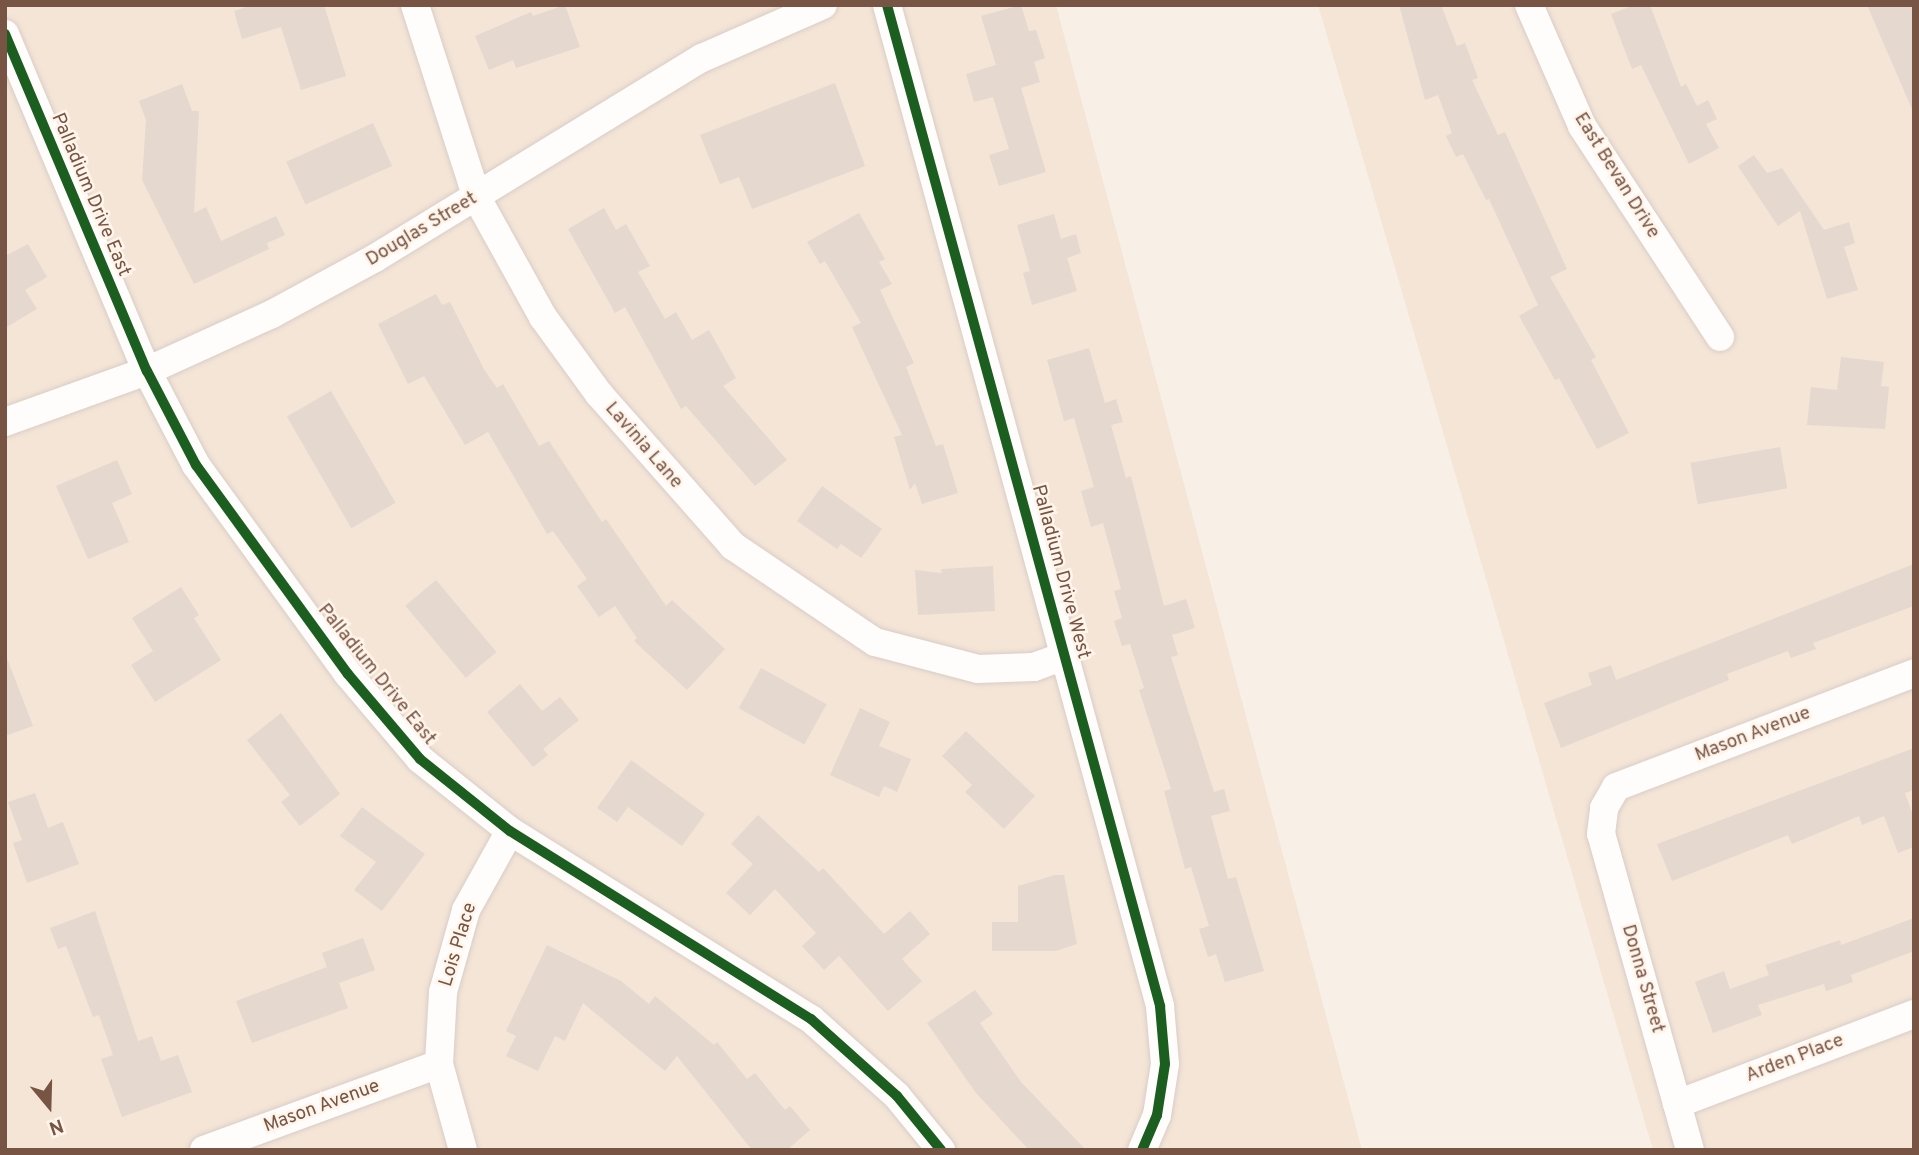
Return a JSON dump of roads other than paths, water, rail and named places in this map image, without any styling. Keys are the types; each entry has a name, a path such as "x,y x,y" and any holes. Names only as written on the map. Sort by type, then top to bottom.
{"street":[{"name":"Lavinia Lane","path":"415,5 477,198 543,317 599,394 733,546 875,642 978,669 1034,667 1065,656"},
{"name":"Douglas Street","path":"5,422 146,371 272,314 477,198 702,58 823,5"},
{"name":"Palladium Drive West","path":"887,5 1160,1006 1165,1064 1157,1115 1142,1150"},
{"name":"East Bevan Drive","path":"1529,5 1582,126 1720,337"},
{"name":"Palladium Drive East","path":"5,34 146,371 196,465 348,674 420,759 510,831 811,1019 897,1097 941,1150"},
{"name":"Mason Avenue","path":"1604,808 1616,787 1914,673"},
{"name":"Donna Street","path":"1604,808 1601,834 1690,1150"},
{"name":"Lois Place","path":"463,1150 439,1064 443,992 466,911 510,831"},
{"name":"Arden Place","path":"1677,1104 1914,1014"},
{"name":"Mason Avenue","path":"204,1150 439,1064"}]}
